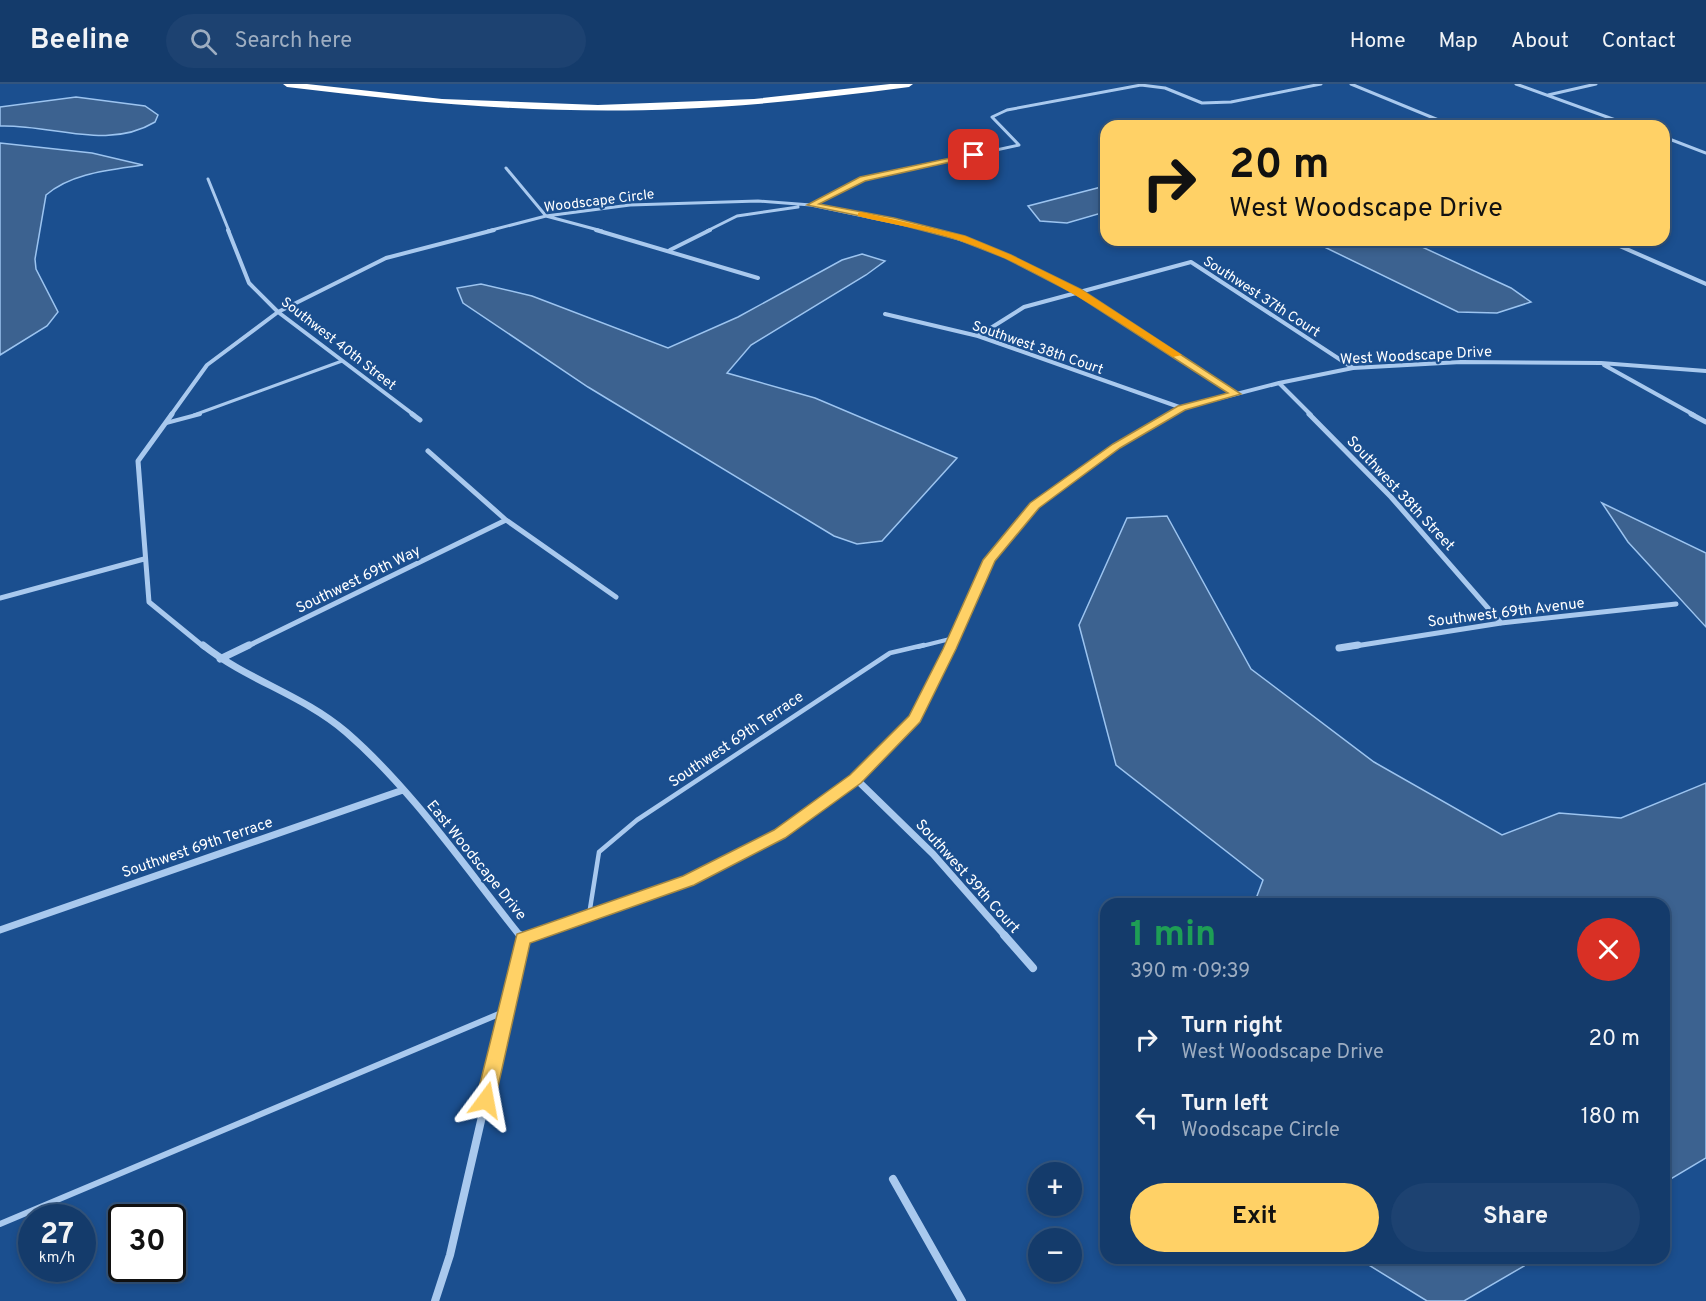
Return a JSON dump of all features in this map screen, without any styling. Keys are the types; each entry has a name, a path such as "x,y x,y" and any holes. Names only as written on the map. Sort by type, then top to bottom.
{"highway":[{"path":"287,84 418,100 581,107 750,102 909,84"}],"street":[{"path":"670,250 737,216 811,205 863,179 1018,145 992,117 1007,110 1141,85 1165,88 1202,103 1231,102 1321,84"},
{"path":"1351,84 1438,120"},
{"path":"1516,84 1616,120"},
{"path":"1548,95 1596,84"},
{"path":"1670,139 1706,153"},
{"path":"506,168 546,216 670,250 758,278"},
{"name":"Southwest 40th Street","path":"208,179 249,283 278,312 420,420"},
{"name":"Woodscape Circle","path":"144,559 138,461 207,365 278,312 387,258 546,216 630,205 758,201 811,205 894,221 962,238 1008,256 1079,292 1236,394"},
{"path":"1620,246 1706,284"},
{"name":"Southwest 37th Court","path":"1079,292 1191,262 1353,368"},
{"path":"978,336 1024,307 1079,292"},
{"name":"Southwest 38th Court","path":"885,314 978,336 1182,408"},
{"name":"West Woodscape Drive","path":"523,939 688,881 779,834 856,779 915,718 989,560 1035,505 1117,446 1182,408 1279,383 1353,368 1461,362 1601,363 1706,371"},
{"path":"1601,363 1706,422"},
{"name":"Southwest 38th Street","path":"1279,383 1391,497 1501,623"},
{"path":"428,451 506,520 616,597"},
{"name":"Southwest 69th Way","path":"220,659 506,520"},
{"path":"0,598 144,559"},
{"name":"East Woodscape Drive","path":"144,559 149,602 220,659 312,706 347,734 403,790 523,939 450,1255 435,1301"},
{"name":"Southwest 69th Avenue","path":"1340,648 1501,623 1676,604"},
{"name":"Southwest 39th Court","path":"856,779 933,854 1033,968"},
{"name":"Southwest 69th Terrace","path":"0,930 403,790"},
{"path":"893,1179 962,1301"}],"lane":[{"path":"166,423 204,413 342,361"},
{"name":"Southwest 69th Terrace","path":"589,915 598,852 637,820 890,653 954,638"},
{"path":"0,1224 506,1011"}],"water":[{"path":"76,97 145,106 158,115 155,122 118,135 79,134 20,126 0,126 0,107"},
{"path":"0,143 92,153 143,165 79,177 46,195 35,259 36,269 58,312 47,326 0,355"},
{"path":"1100,187 1100,213 1067,223 1040,221 1028,206"},
{"path":"1322,246 1420,246 1511,288 1531,302 1497,313 1458,312"},
{"path":"862,254 885,261 751,345 727,373 815,398 957,458 882,541 857,544 834,536 588,387 463,303 457,288 481,284 532,296 668,348 738,317 842,260"},
{"path":"1602,503 1706,553 1706,627 1628,542"},
{"path":"1167,516 1251,669 1374,762 1502,835 1559,813 1621,818 1706,783 1706,1158 1670,1179 1670,898 1256,898 1263,880 1116,765 1079,625 1127,518"},
{"path":"1367,1264 1527,1264 1464,1301 1427,1301"}],"slow traffic":[{"path":"861,215 962,238 1008,256 1079,292 1177,355"}],"route":[{"path":"486,1100 523,939 688,881 779,834 856,779 915,718 950,649 989,560 1035,505 1117,446 1182,408 1236,394 1079,292 1008,256 962,238 894,221 811,205 863,179 974,155"}]}
